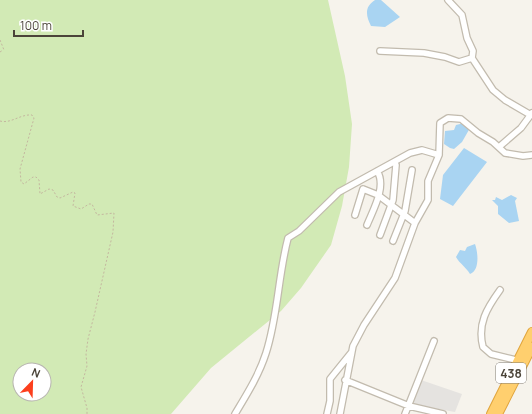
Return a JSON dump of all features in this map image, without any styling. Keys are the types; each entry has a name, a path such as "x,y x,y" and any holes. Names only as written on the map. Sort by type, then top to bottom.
{"highway":[{"name":"438","path":"491,414 521,361 529,351 532,332"},
{"name":"438","path":"498,414 521,361"}],"street":[{"path":"448,0 459,10 462,15 467,38 473,51 472,58 493,90 505,100 531,114 522,128 499,148"},
{"path":"380,51 424,53 445,57 459,62 472,58"},
{"path":"340,414 345,380 356,338 395,278 415,223 428,200 428,181 439,155 440,124 448,118 464,120 478,133 493,142 505,153 511,155 532,155"},
{"path":"236,414 252,385 266,354 275,313 283,256 288,238 299,231 339,192 377,171 410,153 422,150 439,155"},
{"path":"380,235 391,204 396,165"},
{"path":"393,241 404,214 412,170"},
{"path":"367,225 378,194 381,178 377,171"},
{"path":"355,215 363,189 378,194 415,223"},
{"path":"500,290 484,314 481,326 481,341 483,347 491,354 521,361"},
{"path":"405,414 434,341"},
{"path":"326,414 330,401 330,379 351,353"},
{"path":"345,380 409,406 442,414"}],"path":[{"path":"0,40 4,50 0,52"},
{"path":"0,121 5,122 23,115 32,115 34,118 20,170 21,182 24,184 33,177 36,177 39,180 40,194 49,189 53,190 57,197 60,198 73,192 75,193 74,206 76,208 80,209 92,204 97,216 114,213 113,232 96,312 88,339 86,354 88,366 81,387 87,408 87,414"}],"green space":[{"path":"0,0 328,0 345,76 352,124 349,167 342,206 331,245 301,288 281,311 211,368 171,414 0,414"}],"shaded area":[{"path":"421,380 462,394 455,412 415,405 413,402"}],"water":[{"path":"375,0 381,0 400,17 385,27 371,26 367,12 371,3"},
{"path":"464,123 470,128 462,142 454,149 444,144 445,131 454,130 456,125"},
{"path":"464,148 487,162 453,206 440,199 443,175"},
{"path":"511,195 517,198 515,201 519,221 509,223 498,214 498,206 492,200 495,200 496,197 502,200"},
{"path":"475,244 477,252 477,265 470,274 456,257 460,250 465,251 467,247"}]}
